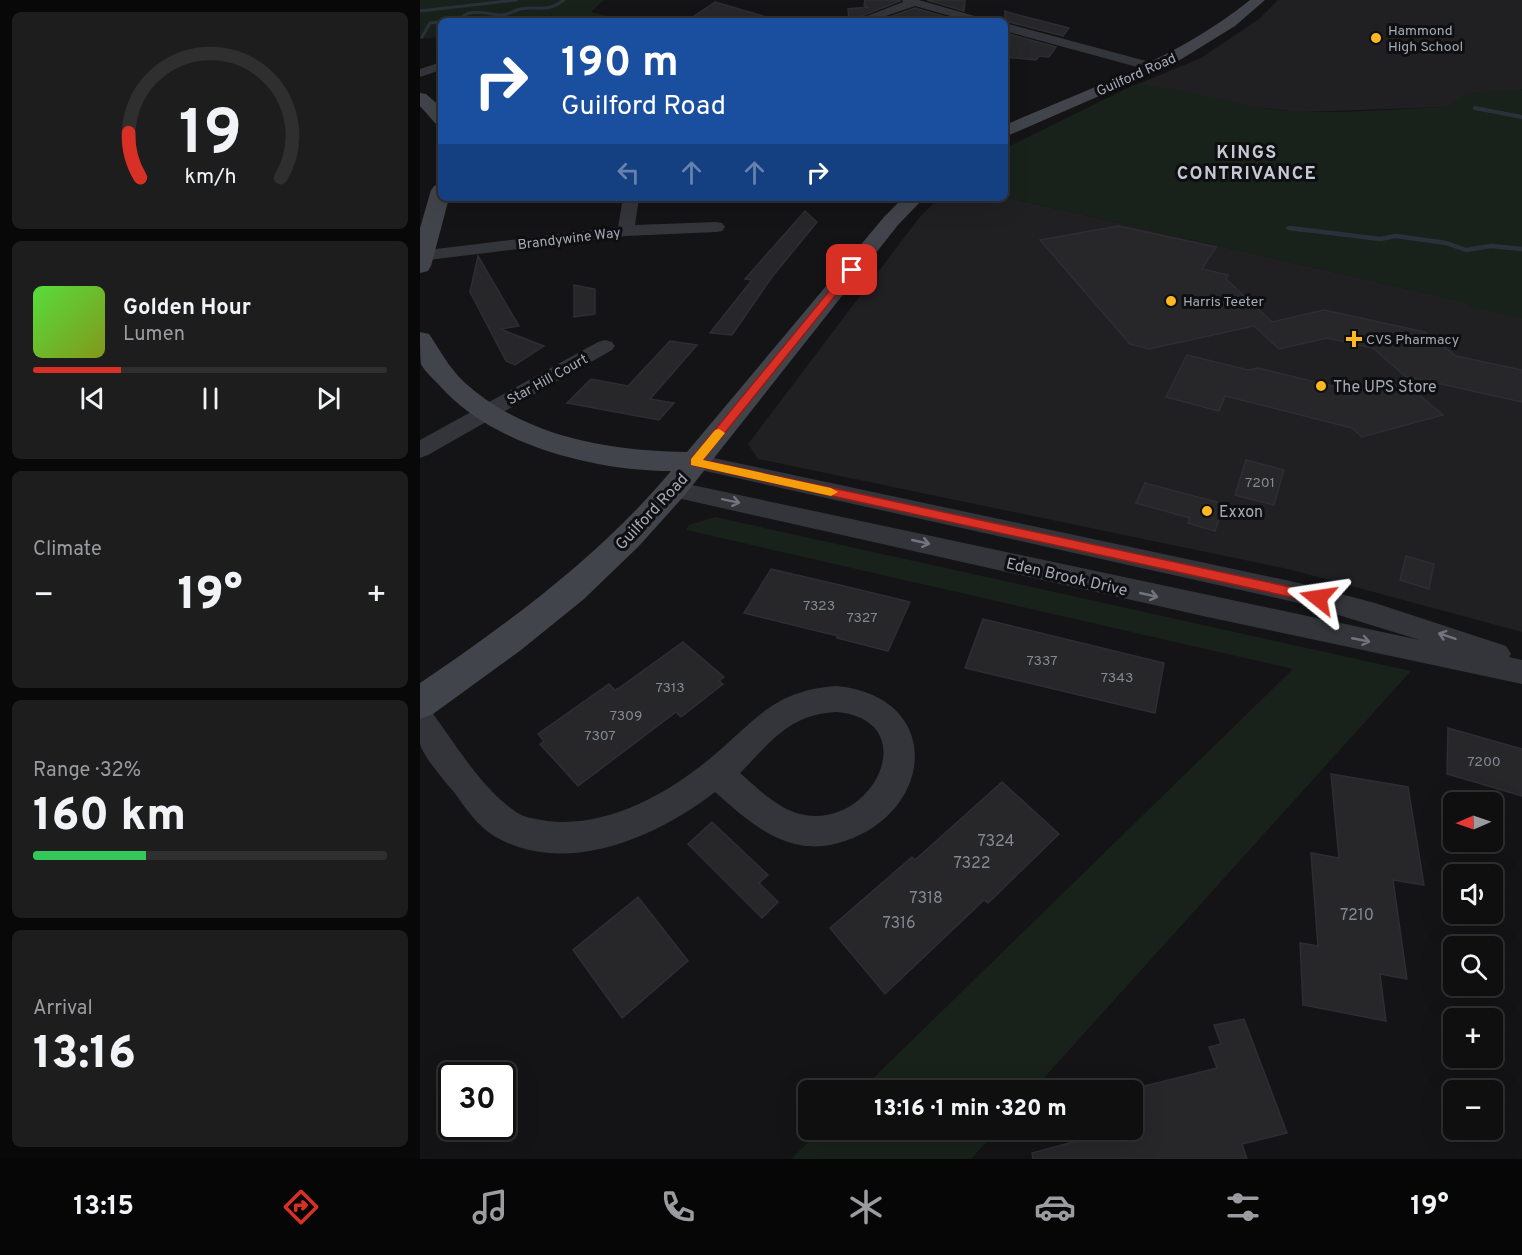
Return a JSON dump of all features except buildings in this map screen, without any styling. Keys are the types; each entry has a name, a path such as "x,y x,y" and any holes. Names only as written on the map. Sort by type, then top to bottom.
{"street":[{"name":"Guilford Road","path":"1008,131 1152,67 1209,39 1258,0"},
{"path":"868,18 911,1 970,18"},
{"path":"1008,28 1152,67"},
{"path":"420,73 438,67"},
{"path":"420,98 438,115"},
{"path":"421,259 438,200"},
{"path":"626,231 631,201"},
{"name":"Guilford Road","path":"420,703 509,640 572,590 628,538 673,489 891,221 911,201"},
{"name":"Brandywine Way","path":"421,259 626,231 716,227"},
{"name":"Eden Brook Drive","path":"420,339 441,371 460,392 488,412 544,439 618,459 695,462 1299,593 1452,638 1522,664"},
{"name":"Star Hill Court","path":"420,450 605,346"},
{"name":"Eden Brook Drive","path":"618,459 673,489 921,542 1225,612 1522,672"},
{"path":"420,720 490,812 508,825 535,835 564,837 584,836 626,826 664,808 716,774 785,712 822,700 837,699 858,702 876,710 895,733 899,747 899,768 891,790 874,810 851,823 824,829 801,829 774,821 716,774"}],"shaded area":[{"path":"420,0 604,0 591,12 615,18 438,18 438,37 420,39"},
{"name":"Hammond High School","path":"1278,0 1522,0 1522,89 1445,107 1301,112 1186,100 1136,85 1201,58 1259,19"},
{"path":"1134,85 1185,91 1270,109 1313,112 1445,107 1466,93 1522,89 1522,318 1473,308 1464,302 1008,198 1008,147"},
{"path":"1008,198 1522,315 1522,632 1288,569 758,459 748,444 919,218 936,201 1008,201"},
{"path":"715,517 1411,671 1042,1080 871,1080 1293,669 686,530 689,525"},
{"path":"811,1140 988,1140 971,1159 791,1159"}],"waterway":[{"path":"420,11 516,0"},
{"path":"461,18 479,12 502,15 520,9 547,8 564,0"},
{"path":"422,37 430,23 438,22"},
{"path":"1475,108 1522,117"},
{"path":"1288,228 1303,230"},
{"path":"1290,228 1380,239 1396,236 1446,243 1466,250 1491,246 1522,249"}],"slow traffic":[{"path":"719,433 695,462 831,492"}],"place":[{"name":"Hammond High School","path":"1376,38"},
{"name":"Harris Teeter","path":"1171,301"},
{"name":"CVS Pharmacy","path":"1354,339"},
{"name":"The UPS Store","path":"1321,386"},
{"name":"Exxon","path":"1207,511"}],"district":[{"name":"KINGS CONTRIVANCE","path":"1247,162"}],"route":[{"path":"852,270 695,462 1318,598"}]}
